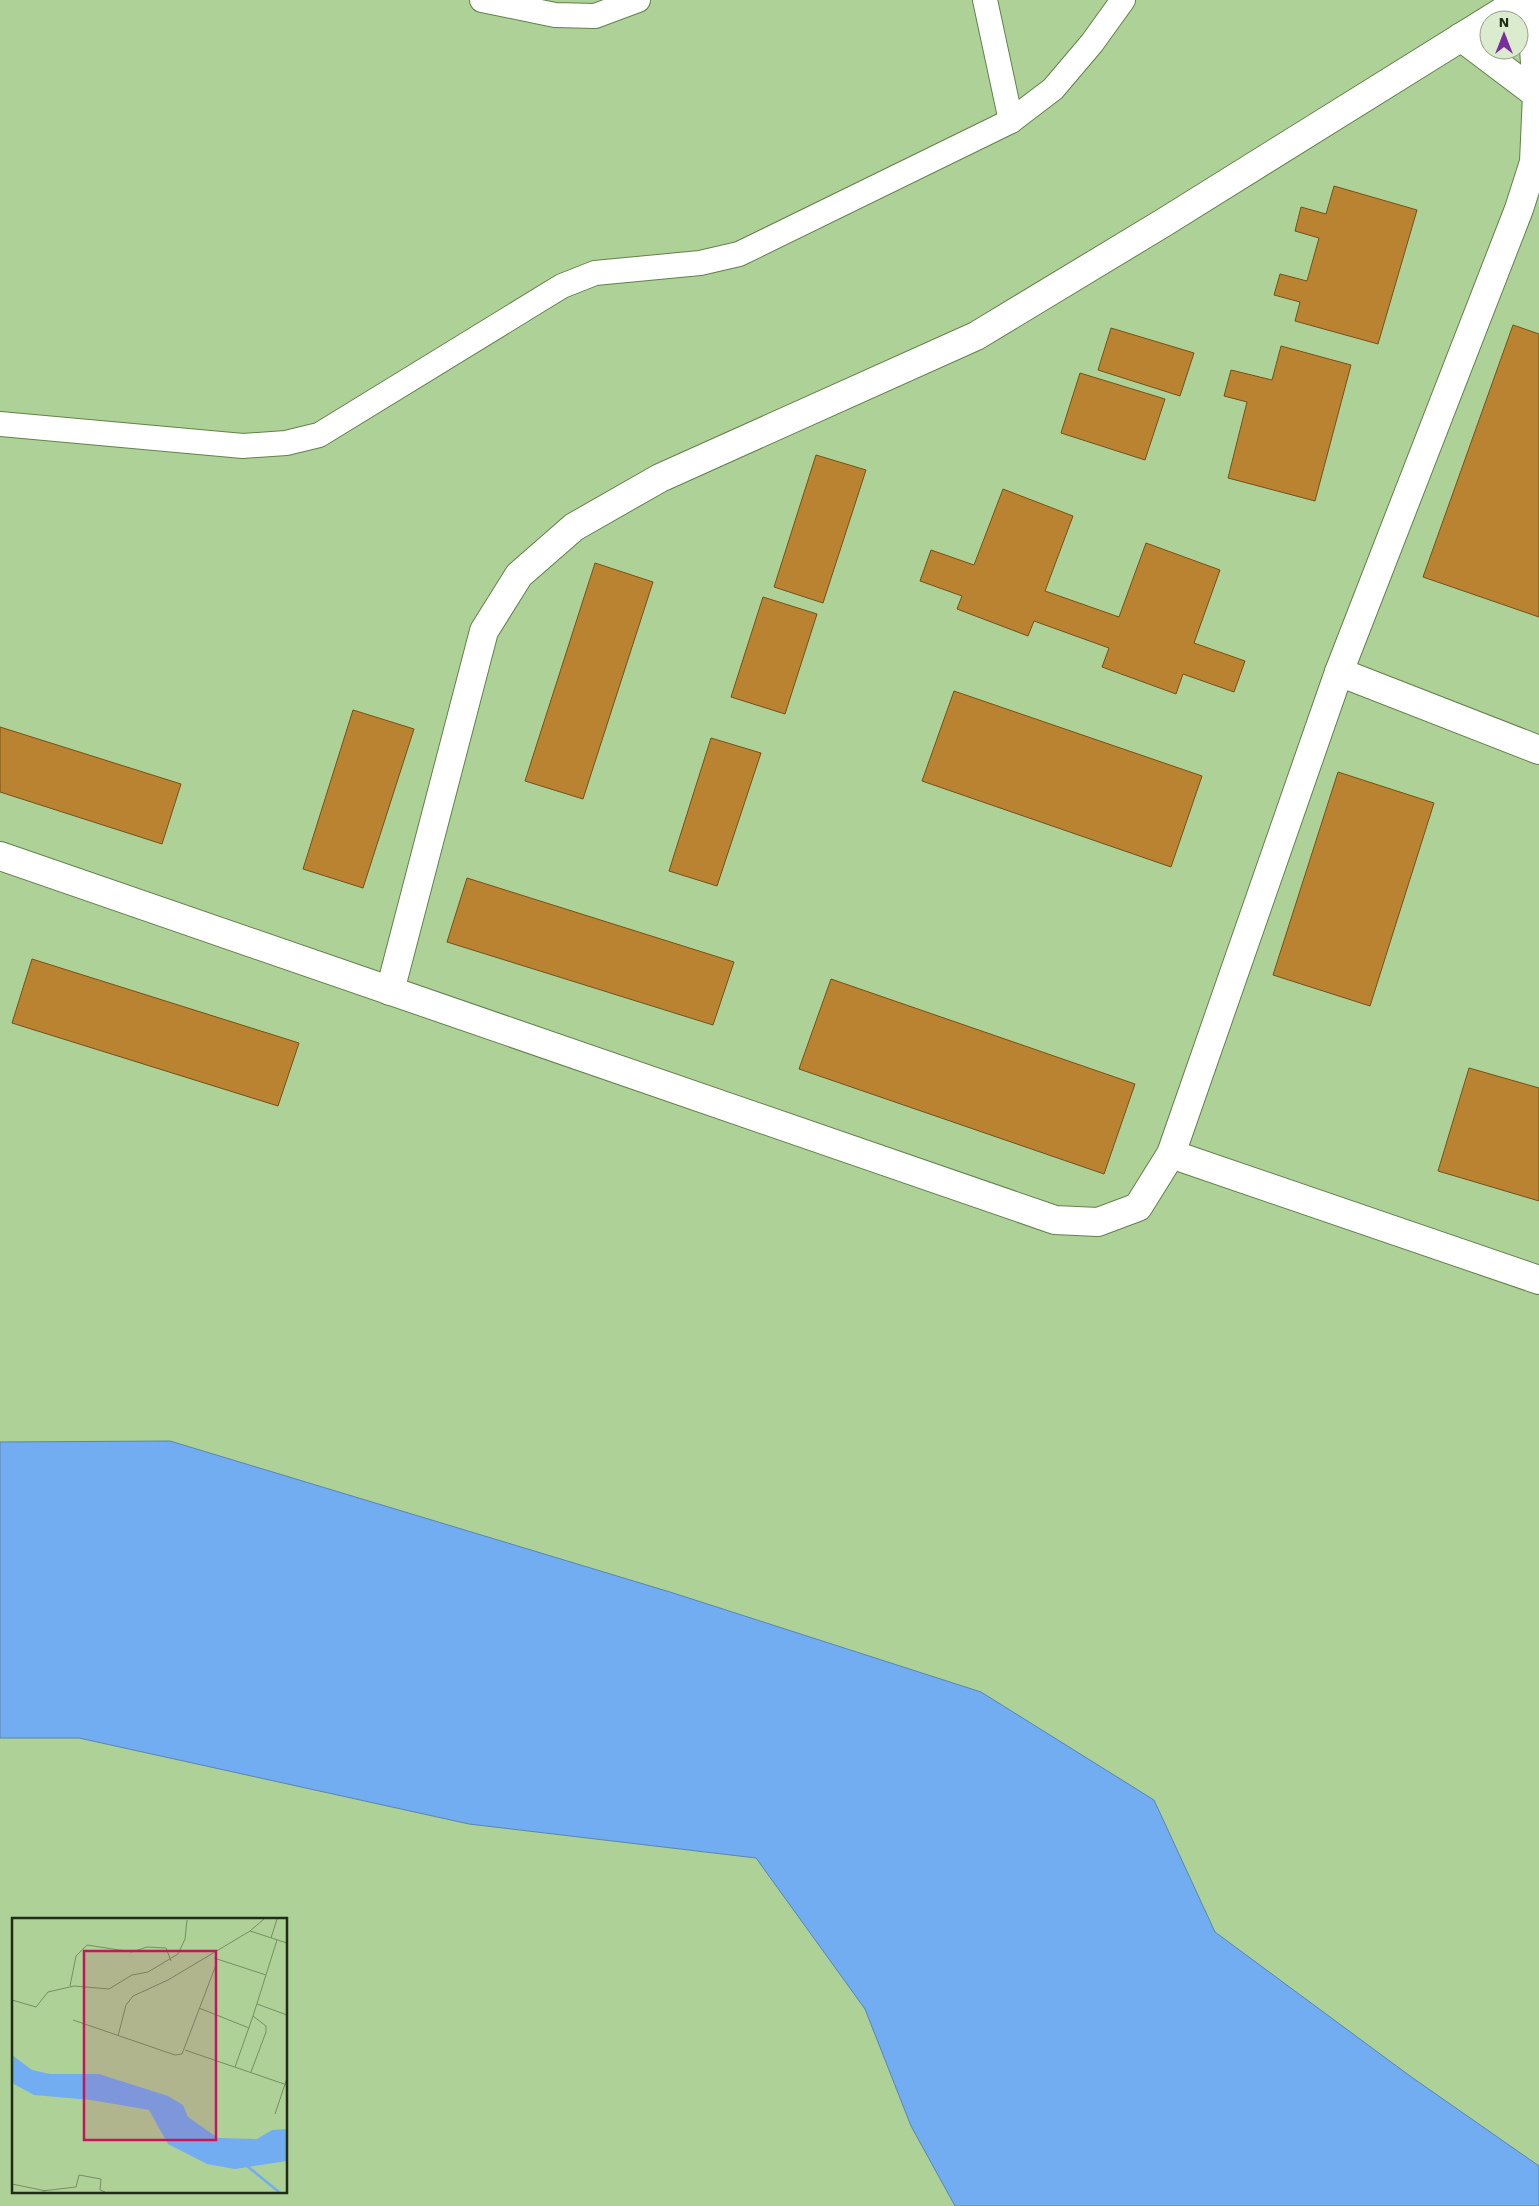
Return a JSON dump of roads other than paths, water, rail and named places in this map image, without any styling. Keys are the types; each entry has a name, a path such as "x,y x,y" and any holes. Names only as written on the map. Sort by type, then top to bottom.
{"street":[{"path":"390,991 484,630 519,575 574,527 660,478 976,336 1163,223 1521,0"},
{"path":"0,856 1055,1220 1098,1222 1138,1207 1171,1154 1339,672 1519,210 1534,162 1538,96 1531,0"},
{"path":"1461,37 1538,96"},
{"path":"1339,672 1539,750"},
{"path":"1171,1154 1539,1280"}],"lane":[{"path":"482,0 556,15 595,16 638,0"},
{"path":"985,0 1011,121"},
{"path":"0,424 243,446 286,443 319,435 562,286 595,272 700,263 739,254 1011,121 1052,89 1092,43 1123,0"}],"water":[{"path":"170,1441 670,1592 981,1692 1154,1800 1215,1932 1410,2076 1539,2166 1539,2206 955,2206 911,2126 865,2009 756,1858 469,1824 79,1738 0,1738 0,1442"}]}
